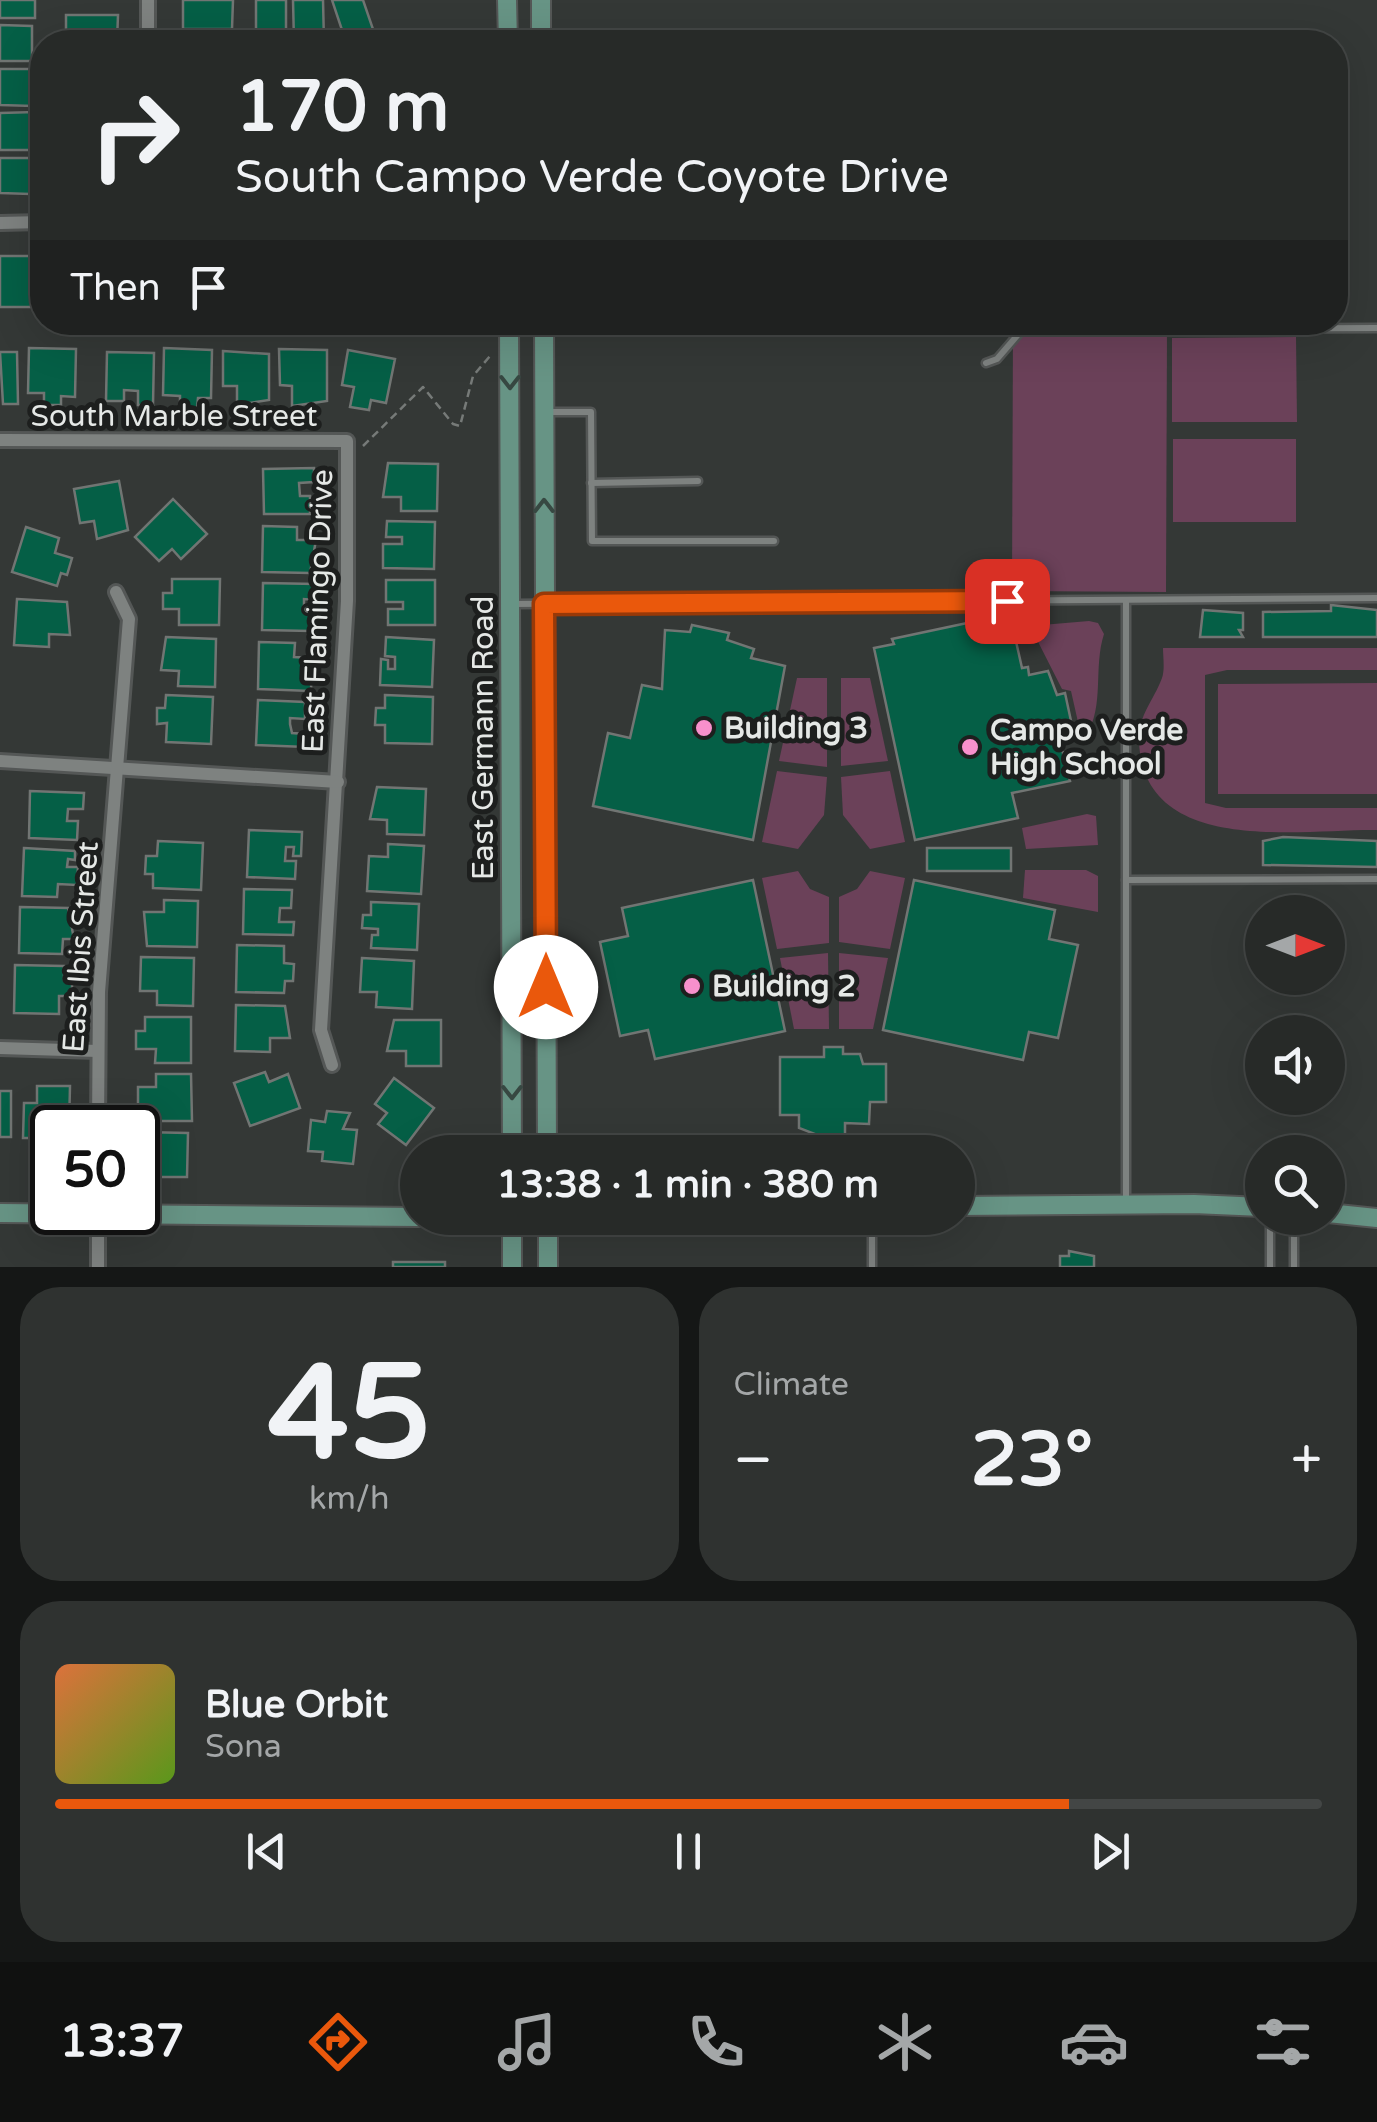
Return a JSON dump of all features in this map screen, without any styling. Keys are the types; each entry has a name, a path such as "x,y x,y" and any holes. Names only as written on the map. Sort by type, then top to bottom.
{"main road":[{"path":"507,0 508,30"},
{"path":"541,0 541,30"},
{"name":"East Germann Road","path":"510,335 512,1135"},
{"name":"East Germann Road","path":"544,335 547,1135"},
{"path":"975,1206 1245,1207"},
{"path":"0,1212 30,1212"},
{"path":"160,1214 400,1217"},
{"path":"1345,1215 1377,1218"},
{"path":"512,1235 512,1267"},
{"path":"548,1235 548,1267"}],"street":[{"path":"148,0 148,30"},
{"path":"0,222 30,222"},
{"name":"South Marble Street","path":"0,440 347,441"},
{"name":"East Flamingo Drive","path":"332,1065 320,1030 347,601 347,441"},
{"name":"East Ibis Street","path":"98,1105 99,992 120,769 129,619 116,592"},
{"path":"0,762 338,782"},
{"path":"0,1048 98,1050"},
{"path":"98,1235 98,1267"}],"lane":[{"path":"1348,328 1377,328"},
{"path":"986,363 997,358 1018,335"},
{"path":"544,412 591,412 592,542 774,541"},
{"path":"592,483 698,481"},
{"path":"510,604 1377,598"},
{"path":"1126,602 1126,1204"},
{"path":"1126,880 1377,879"},
{"path":"872,1235 872,1267"},
{"path":"1270,1235 1270,1267"},
{"path":"1294,1235 1294,1267"}],"path":[{"path":"347,441 365,446 423,386 454,424 460,426 478,367 487,356 510,356"}],"shaded area":[{"path":"1013,335 1167,335 1166,592 1012,591"},
{"path":"1296,337 1297,422 1172,422 1172,338"},
{"path":"1173,439 1296,439 1296,522 1173,522"},
{"path":"1098,623 1104,634 1095,712 1086,736 1080,731 1071,691 1062,689 1030,626"},
{"path":"1163,648 1377,648 1377,670 1227,670 1205,675 1205,803 1226,808 1377,808 1377,830 1231,829 1196,820 1167,804 1148,779 1139,742 1143,716 1163,675"},
{"path":"797,678 827,678 827,767 779,761"},
{"path":"841,678 870,678 888,761 841,766"},
{"path":"1377,683 1377,794 1218,794 1218,684"},
{"path":"777,771 827,777 824,815 798,849 762,842"},
{"path":"890,771 905,842 870,849 843,815 841,777"},
{"path":"1087,814 1096,816 1098,845 1026,849 1022,828"},
{"path":"1025,870 1086,870 1098,876 1098,912 1023,898"},
{"path":"798,871 810,889 829,897 829,943 777,949 762,878"},
{"path":"870,871 905,878 890,949 839,942 839,897 857,889"},
{"path":"828,953 829,1029 794,1029 780,958"},
{"path":"839,953 888,958 873,1029 839,1029"}],"building":[{"path":"0,0 35,0 35,18 0,18"},
{"path":"183,0 233,0 232,29 183,29"},
{"path":"256,0 286,0 286,30 256,30"},
{"path":"293,0 323,0 324,30 294,30"},
{"path":"332,0 363,0 373,30 342,30"},
{"path":"66,15 118,15 117,30 66,30"},
{"path":"0,25 32,26 30,61 0,61"},
{"path":"0,69 30,69 30,106 0,105"},
{"path":"30,112 30,150 0,150 0,113"},
{"path":"0,158 30,158 30,194 0,193"},
{"path":"0,256 30,256 30,307 0,307"},
{"path":"29,348 76,349 75,397 61,396 61,405 44,405 44,393 28,393"},
{"path":"164,348 212,350 211,398 198,398 197,409 180,408 180,396 163,395"},
{"path":"279,349 327,350 327,401 292,406 292,386 280,385"},
{"path":"348,350 395,359 386,403 371,400 369,410 350,407 354,387 342,385"},
{"path":"223,351 269,354 269,400 237,405 237,386 223,386"},
{"path":"0,352 17,352 18,404 3,404"},
{"path":"107,352 154,353 153,405 138,405 138,391 124,390 124,401 106,401"},
{"path":"388,463 438,464 437,511 401,511 401,497 383,497"},
{"path":"314,468 314,482 299,483 300,496 310,496 310,514 264,514 263,469"},
{"path":"119,481 128,530 97,539 94,521 80,523 74,489"},
{"path":"173,499 207,534 181,559 172,549 159,561 135,537"},
{"path":"387,521 435,522 434,569 383,568 383,544 402,544 402,537 386,537"},
{"path":"263,526 297,527 297,540 316,540 310,573 262,572"},
{"path":"26,527 59,538 55,553 72,558 67,575 61,573 57,586 12,572"},
{"path":"172,579 220,579 219,625 179,625 179,609 163,609 163,593 172,593"},
{"path":"386,580 435,580 435,625 388,625 388,609 403,609 403,602 386,602"},
{"path":"263,583 316,584 315,600 304,599 304,612 311,612 311,631 262,630"},
{"path":"17,599 67,602 70,635 49,634 49,647 14,645"},
{"path":"1331,605 1377,610 1377,637 1263,637 1263,612 1331,611"},
{"path":"1203,610 1243,613 1243,630 1239,630 1243,637 1200,637"},
{"path":"986,619 992,642 1015,637 1022,668 1028,667 1029,675 1048,671 1057,695 1065,693 1071,721 1063,722 1062,749 1070,781 1012,793 1018,818 915,840 874,648 894,644 892,639"},
{"name":"Building 3","path":"692,625 729,633 727,640 754,649 751,658 785,666 753,840 593,806 608,733 630,738 642,685 662,689 665,630 690,632"},
{"path":"166,637 216,639 215,687 178,686 179,671 161,670"},
{"path":"386,637 434,640 432,687 380,685 381,659 388,660 388,669 395,669 395,657 385,656"},
{"path":"259,642 295,643 294,657 312,658 311,691 258,689"},
{"path":"166,695 213,697 211,744 166,742 167,723 157,724 157,708 165,708"},
{"path":"385,695 433,697 432,744 385,743 385,725 375,725 376,708 385,708"},
{"path":"258,700 305,702 305,719 290,718 290,724 292,733 306,734 306,747 256,745"},
{"path":"377,787 426,789 424,835 387,834 387,820 370,819"},
{"path":"30,791 84,793 83,809 68,809 67,821 78,821 77,840 29,838"},
{"path":"249,830 302,832 301,856 293,856 294,847 286,847 285,861 296,861 295,879 247,877"},
{"path":"1283,837 1377,841 1377,867 1263,865 1263,841"},
{"path":"158,841 203,843 201,890 153,888 153,874 145,874 146,856 157,856"},
{"path":"388,844 424,846 421,894 367,891 369,856 388,857"},
{"path":"24,848 75,851 75,860 68,859 67,867 78,867 77,885 58,884 57,897 22,896"},
{"path":"927,848 1011,848 1011,871 927,871"},
{"name":"Building 2","path":"753,880 785,1031 655,1059 648,1030 620,1036 600,942 628,936 622,908"},
{"path":"914,880 1055,910 1049,939 1078,945 1058,1038 1029,1032 1023,1060 883,1030"},
{"path":"244,889 292,890 291,908 280,908 279,922 294,922 293,935 243,934"},
{"path":"164,900 198,901 197,947 147,946 144,912 164,912"},
{"path":"371,902 419,904 417,950 371,948 372,935 378,935 378,929 362,928 363,915 371,915"},
{"path":"20,907 68,908 74,939 63,939 62,954 19,953"},
{"path":"237,945 284,946 284,963 294,964 293,981 285,981 284,993 236,992"},
{"path":"141,957 194,958 193,1006 157,1005 157,991 140,991"},
{"path":"362,958 414,961 412,1009 376,1007 377,992 360,992"},
{"path":"15,965 64,966 64,980 72,980 72,996 59,996 59,1014 14,1013"},
{"path":"236,1005 285,1006 290,1038 270,1038 270,1052 235,1051"},
{"path":"145,1017 191,1017 191,1063 155,1063 156,1049 136,1049 136,1031 145,1031"},
{"path":"394,1020 441,1020 441,1066 406,1066 406,1051 387,1051"},
{"path":"824,1047 843,1047 843,1054 860,1054 863,1064 886,1064 886,1102 870,1102 869,1124 845,1123 845,1135 817,1135 799,1128 799,1115 780,1115 780,1057 824,1057"},
{"path":"265,1072 269,1082 288,1074 300,1108 250,1126 234,1083"},
{"path":"156,1074 191,1074 192,1121 160,1121 160,1105 138,1105 138,1087 156,1087"},
{"path":"394,1078 434,1108 414,1135 400,1135 400,1140 378,1124 387,1113 375,1104"},
{"path":"37,1086 70,1086 70,1105 30,1105 30,1138 23,1138 24,1103 37,1103"},
{"path":"0,1091 11,1091 11,1137 0,1137"},
{"path":"327,1111 350,1113 343,1129 357,1130 353,1164 322,1161 323,1152 308,1151 311,1120 325,1122"},
{"path":"160,1132 188,1133 187,1177 160,1177"},
{"path":"1069,1251 1094,1256 1094,1267 1060,1267 1060,1256 1069,1256"},
{"path":"393,1262 445,1262 445,1267 393,1267"}],"place":[{"name":"Building 3","path":"704,728"},
{"name":"Campo Verde High School","path":"970,747"},
{"name":"Building 2","path":"692,986"}],"route":[{"path":"546,987 544,604 1007,601"}]}
